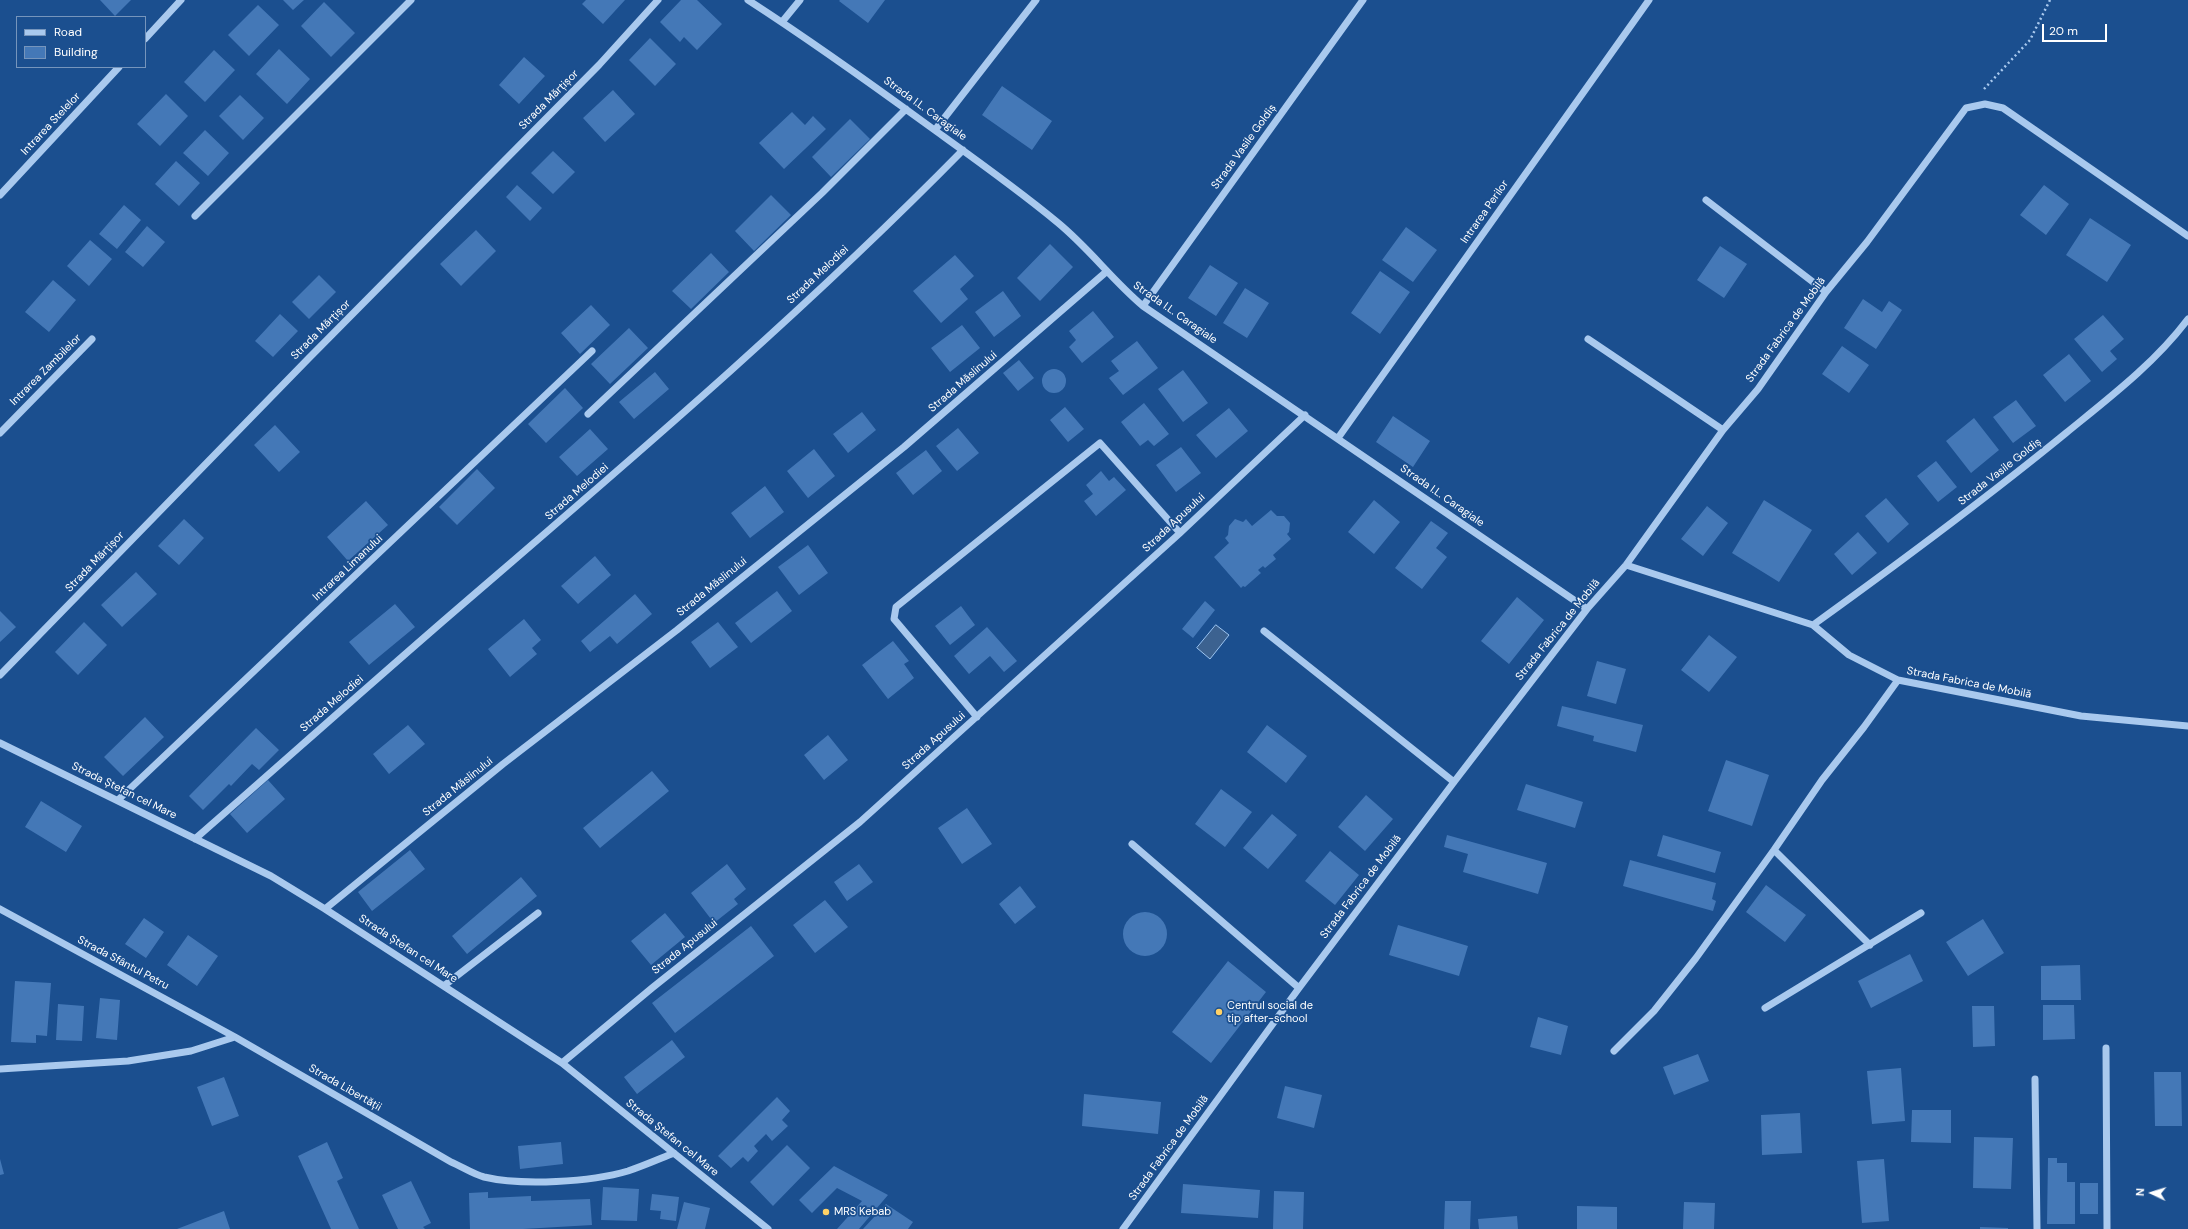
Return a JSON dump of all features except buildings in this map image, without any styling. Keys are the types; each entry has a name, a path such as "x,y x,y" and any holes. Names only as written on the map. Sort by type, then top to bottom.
{"street":[{"path":"146,38 181,0"},
{"path":"195,216 411,0"},
{"name":"Strada Mărțișor","path":"0,675 308,358 599,65 658,0"},
{"name":"Strada I.L. Caragiale","path":"748,0 906,109 1057,221 1085,246 1106,272 1143,306 1305,415 1587,609"},
{"path":"782,22 800,0"},
{"path":"935,130 1036,0"},
{"name":"Strada Vasile Goldiș","path":"1143,306 1363,0"},
{"name":"Intrarea Perilor","path":"1338,438 1649,0"},
{"name":"Intrarea Stelelor","path":"0,196 118,68"},
{"path":"1966,108 1985,104 2003,108 2188,236"},
{"name":"Strada Fabrica de Mobilă","path":"1123,1229 1299,988 1454,782 1587,609 1626,565 1723,430 1758,389 1826,292 1867,242 1966,108"},
{"path":"588,414 805,210 906,109"},
{"name":"Strada Melodiei","path":"195,839 584,501 751,352 891,223 962,150"},
{"path":"1706,200 1826,292"},
{"name":"Strada Măslinului","path":"325,909 504,764 677,630 904,447 1106,272"},
{"name":"Strada Vasile Goldiș","path":"1813,626 1946,529 2110,397 2165,348 2188,319"},
{"name":"Intrarea Zambilelor","path":"0,433 92,339"},
{"path":"1588,339 1723,430"},
{"name":"Intrarea Limanului","path":"118,800 592,351"},
{"name":"Strada Apusului","path":"562,1063 652,988 860,822 1180,533 1305,415"},
{"path":"977,717 894,619 896,607 1100,443 1180,533"},
{"name":"Strada Fabrica de Mobilă","path":"1626,565 1813,626 1849,655 1898,680 2081,716 2188,726"},
{"path":"1264,632 1454,782"},
{"path":"1614,1051 1654,1011 1691,964 1774,850 1822,780 1864,727 1898,680"},
{"name":"Strada Ștefan cel Mare","path":"0,743 272,876 325,909 445,985 562,1063 768,1229"},
{"path":"1132,844 1299,988"},
{"path":"1774,850 1870,945"},
{"name":"Strada Sfântul Petru","path":"0,909 235,1037"},
{"path":"445,985 538,913"},
{"path":"1765,1008 1921,913"},
{"path":"0,1069 128,1061 191,1051 235,1037"},
{"name":"Strada Libertății","path":"235,1037 451,1162 484,1177 518,1181 557,1181 598,1177 627,1171 674,1153"},
{"path":"2106,1048 2107,1229"},
{"path":"2035,1079 2037,1229"}],"path":[{"path":"1966,108 2030,40 2050,0"}],"water":[{"path":"1216,625 1229,635 1210,659 1197,648"}],"place":[{"name":"Centrul social de tip after-school","path":"1219,1012"},
{"name":"MRS Kebab","path":"826,1212"}]}
